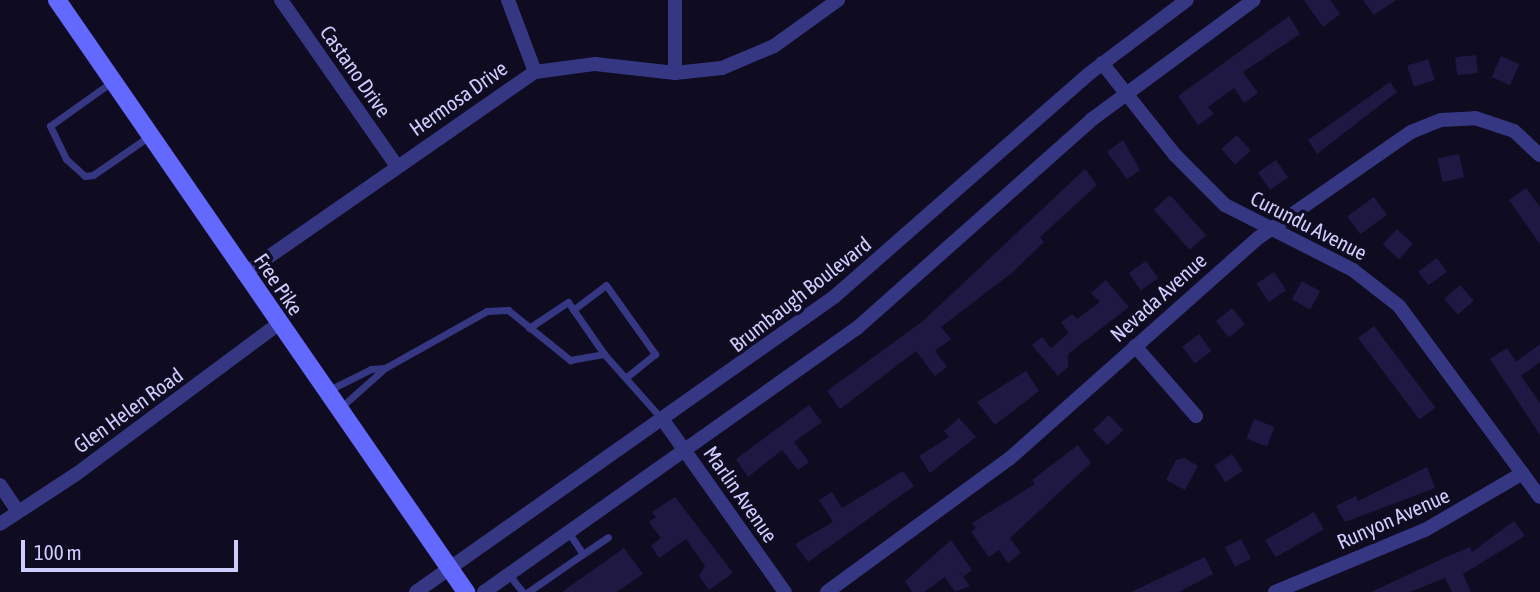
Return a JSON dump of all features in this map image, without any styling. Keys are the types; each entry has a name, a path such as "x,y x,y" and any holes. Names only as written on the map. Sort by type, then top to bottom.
{"main road":[{"name":"Free Pike","path":"57,0 324,393 466,592"}],"street":[{"name":"Castano Drive","path":"281,0 397,166"},
{"path":"508,0 535,72"},
{"path":"675,0 675,73"},
{"name":"Hermosa Drive","path":"244,274 535,72 595,64 675,73 742,61 838,0"},
{"name":"Brumbaugh Boulevard","path":"416,592 834,297 1102,63 1187,0"},
{"path":"484,592 686,453 856,329 1128,90 1254,0"},
{"name":"Curundu Avenue","path":"1102,63 1128,90 1203,186 1270,230 1353,270 1399,306 1540,498"},
{"name":"Nevada Avenue","path":"827,592 1009,460 1135,346 1270,230 1411,132 1441,120 1493,122 1514,131 1540,155"},
{"name":"Glen Helen Road","path":"0,524 278,324"},
{"path":"1135,346 1196,416"},
{"name":"Marlin Avenue","path":"663,420 785,592"},
{"name":"Runyon Avenue","path":"1275,592 1424,530 1523,474"},
{"path":"0,485 18,512"}],"lane":[{"path":"113,81 50,126 66,159 85,176 93,175 151,135"},
{"path":"573,310 606,285 655,354 627,377"},
{"path":"529,328 568,302 604,355 627,377 663,420"},
{"path":"337,410 385,368 486,311 508,310 570,360 604,355"},
{"path":"324,393 371,369 385,368"},
{"path":"569,533 583,554"},
{"path":"509,575 526,592 608,537"}],"building":[{"path":"1304,0 1330,0 1340,14 1323,27"},
{"path":"1363,0 1396,0 1374,15"},
{"path":"1289,16 1300,34 1243,72 1258,93 1244,103 1234,88 1208,107 1214,114 1198,125 1178,96"},
{"path":"1476,55 1478,73 1457,75 1455,57"},
{"path":"1501,56 1519,64 1510,85 1492,77"},
{"path":"1428,59 1435,80 1414,87 1407,66"},
{"path":"1390,82 1397,92 1317,154 1308,140"},
{"path":"1237,135 1251,151 1235,165 1221,149"},
{"path":"1123,140 1140,170 1127,179 1107,152"},
{"path":"1459,154 1464,177 1442,182 1437,159"},
{"path":"1276,160 1288,177 1270,190 1258,173"},
{"path":"1085,169 1097,185 1040,237 1044,242 1013,272 941,327 951,339 935,351 947,367 935,376 916,351 840,409 827,391 923,321"},
{"path":"1526,188 1540,207 1540,244 1509,200"},
{"path":"1170,195 1206,235 1190,250 1154,210"},
{"path":"1374,197 1387,215 1360,234 1347,216"},
{"path":"1397,229 1413,244 1399,259 1383,244"},
{"path":"1437,258 1447,272 1428,285 1418,272"},
{"path":"1146,261 1158,278 1141,290 1129,273"},
{"path":"1274,272 1286,290 1269,302 1257,284"},
{"path":"1106,280 1129,307 1068,354 1068,367 1058,376 1032,345 1042,337 1051,348 1069,333 1061,322 1072,314 1077,319 1100,302 1091,293"},
{"path":"1302,281 1320,291 1310,310 1292,299"},
{"path":"1460,285 1474,301 1458,315 1444,299"},
{"path":"1232,308 1245,324 1229,338 1216,321"},
{"path":"1374,326 1435,407 1419,419 1358,338"},
{"path":"1199,334 1212,351 1195,363 1182,347"},
{"path":"1540,344 1540,362 1521,376 1540,403 1540,435 1490,359 1507,348 1516,362"},
{"path":"1026,371 1039,391 995,425 977,402"},
{"path":"809,405 822,422 794,442 809,462 798,470 782,450 748,477 736,459"},
{"path":"1109,415 1123,430 1107,445 1093,430"},
{"path":"959,418 976,437 930,473 919,456 949,437 944,431"},
{"path":"1254,419 1275,427 1267,446 1246,439"},
{"path":"1078,445 1091,463 1010,538 1021,553 1008,563 999,550 989,557 971,532 976,528 972,523 1035,484 1032,480"},
{"path":"1232,454 1243,471 1225,482 1214,465"},
{"path":"1184,458 1198,466 1185,490 1166,480 1176,460"},
{"path":"1427,467 1435,488 1345,522 1336,506 1356,496 1358,501"},
{"path":"903,471 914,486 808,562 795,544 833,522 819,500 832,492 842,508"},
{"path":"675,497 733,573 709,590 699,576 705,566 686,539 659,558 651,546 661,538 649,522 656,517 652,512"},
{"path":"1314,512 1324,529 1276,557 1266,540"},
{"path":"1514,521 1525,536 1463,574 1471,592 1452,592 1445,578 1410,592 1371,592 1470,547 1472,552"},
{"path":"1241,539 1251,559 1235,567 1225,547"},
{"path":"951,540 972,570 964,576 958,570 970,586 955,592 945,577 924,592 912,592 905,581"},
{"path":"624,548 643,574 617,592 562,592"},
{"path":"1205,557 1213,574 1179,592 1131,592"}]}
